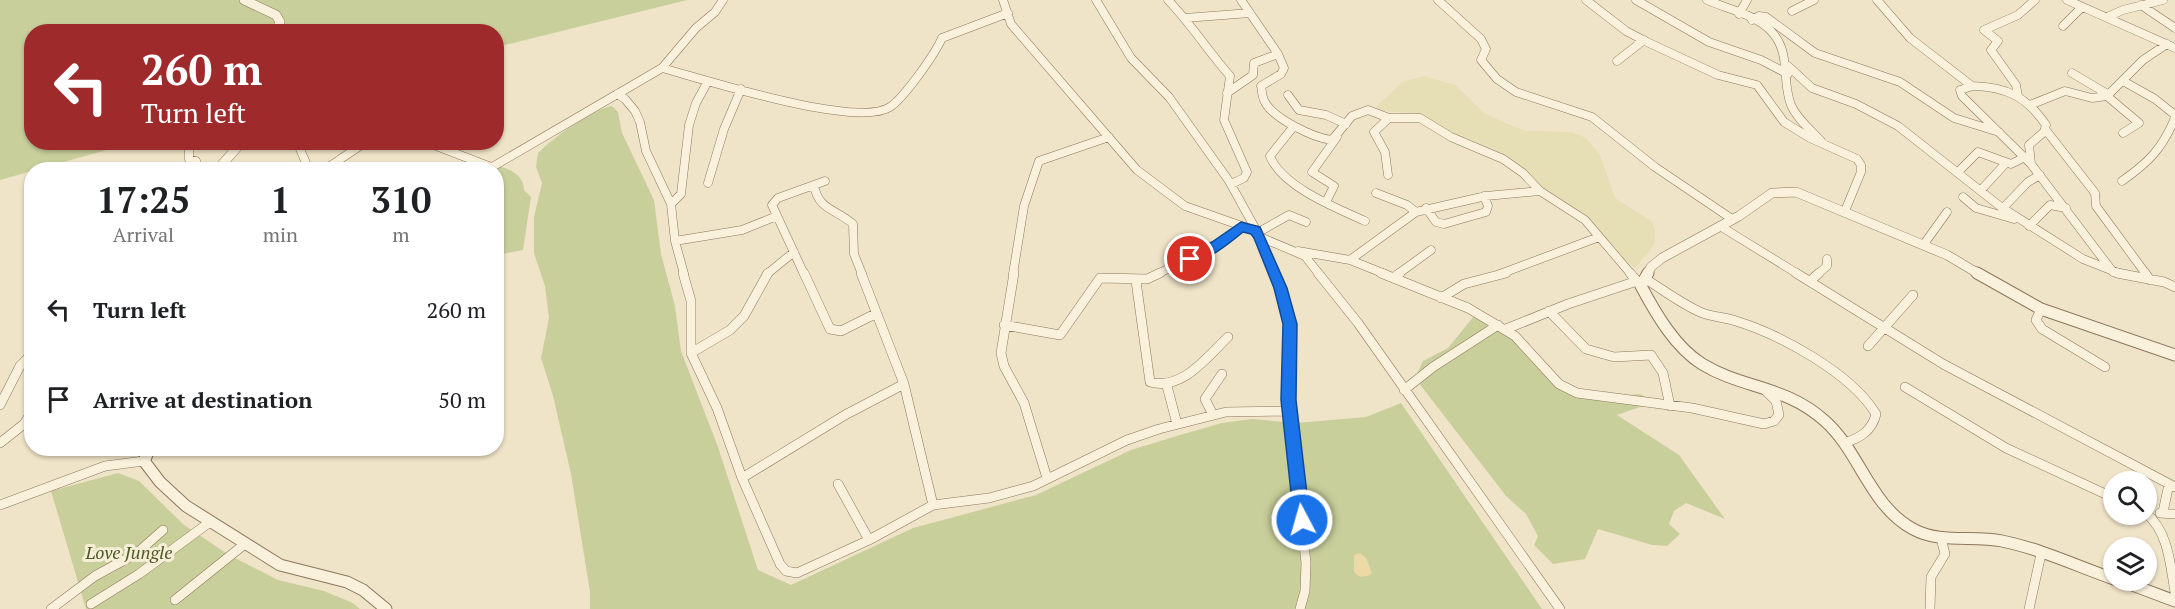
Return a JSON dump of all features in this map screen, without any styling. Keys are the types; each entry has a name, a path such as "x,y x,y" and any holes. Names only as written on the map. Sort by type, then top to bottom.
{"street":[{"path":"244,0 276,15 279,24"},
{"path":"499,162 662,68 673,59 696,28 718,8 723,0"},
{"path":"1003,0 1011,24 1137,170 1185,206 1258,234 1305,256 1336,293 1560,609"},
{"path":"1096,0 1131,58 1169,97 1231,184 1258,234 1280,288 1290,324 1290,411 1306,563 1305,591 1300,609"},
{"path":"1168,0 1230,76 1224,112 1227,130 1247,172 1244,177 1231,184"},
{"path":"1241,0 1278,54 1284,72 1263,83 1261,90 1268,108 1293,126 1317,138 1332,140 1336,137"},
{"path":"1438,0 1481,39 1486,49 1481,60 1506,86 1592,117 1655,168 1732,219"},
{"path":"1586,0 1626,31 1644,40 1718,75 1757,85 1784,122 1857,159 1862,165 1845,211"},
{"path":"1636,0 1709,42 1788,70 1812,88 1856,104 1899,126 2003,208 2083,259 2113,272 2175,287"},
{"path":"1707,0 1752,20 1775,36 1787,58 1788,94 1796,114 1823,143"},
{"path":"1739,14 1746,0"},
{"path":"1792,11 1814,0"},
{"path":"1877,0 1910,38 1972,86"},
{"path":"2018,96 2016,84 1990,50 1997,45 1998,41 1984,30 2018,15 2035,0"},
{"path":"2067,0 2175,48"},
{"path":"2107,17 2163,0"},
{"path":"2141,5 2175,28"},
{"path":"2063,26 2082,7"},
{"path":"662,68 829,110 881,113 890,107 934,56 942,38 1008,13"},
{"path":"1185,18 1250,13"},
{"path":"1752,20 1759,16 1766,17 1815,53 1900,82 1954,118 2001,133"},
{"path":"1617,61 1644,40"},
{"path":"2030,105 2065,91 2092,98 2108,96 2143,60 2167,44"},
{"path":"1227,93 1253,75 1254,63 1278,54"},
{"path":"2072,73 2108,96 2139,123 2123,133"},
{"path":"671,204 681,194 693,111 708,81"},
{"path":"2122,181 2151,160 2166,140 2175,117 2152,97 2123,81"},
{"path":"2113,272 2031,164 1962,96 1960,90 1962,87 1996,89 2018,96 2030,105 2046,124 2045,129 2095,193 2096,206 2150,280"},
{"path":"708,183 724,129 741,89"},
{"path":"617,94 625,99 635,111 640,122 646,151 671,204 675,241 691,301 691,353 717,408 742,478 780,564 786,571 797,573 869,540 933,506 965,503 1033,486 1127,440 1177,424 1247,410 1290,411"},
{"path":"1288,95 1292,104 1299,110 1326,115 1346,124"},
{"path":"1326,202 1334,186 1312,172 1352,116 1363,110 1373,111 1389,118 1420,118 1450,137 1513,165 1540,191 1585,220 1644,282 1662,320 1694,358 1718,372 1794,399 1852,440 1879,501 1888,512 1912,529 1933,538 1999,540 2103,575"},
{"path":"1388,175 1388,160 1384,147 1374,132 1389,118"},
{"path":"1293,126 1273,152 1270,162 1282,175 1326,202 1365,221"},
{"path":"2031,164 2027,146 2045,129"},
{"path":"1047,478 1024,403 1002,360 1004,326 1024,206 1036,165 1042,158 1109,137"},
{"path":"189,150 189,159 196,162"},
{"path":"224,162 235,150"},
{"path":"336,162 354,150"},
{"path":"445,150 474,162"},
{"path":"1958,172 1978,152 2006,163 2015,164 2025,158"},
{"path":"1982,190 2006,163"},
{"path":"2003,208 2028,182 2040,175"},
{"path":"825,181 774,200 772,205 830,329 842,331 875,314"},
{"path":"814,185 815,196 820,203 839,212 853,224 854,254 875,314 904,384 933,506"},
{"path":"1350,260 1416,212 1426,208 1484,196 1540,191"},
{"path":"1404,390 1433,367 1502,327 1644,282 1662,258 1732,219 1772,193 1782,191 1803,194 1924,244 1960,261 2042,309 2175,354"},
{"path":"1376,194 1410,206 1416,212"},
{"path":"1426,208 1436,222 1444,224 1486,212 1488,206 1484,196"},
{"path":"1963,197 1976,208 2020,220"},
{"path":"2029,226 2050,206 2066,208"},
{"path":"1924,244 1947,212"},
{"path":"1258,234 1289,215 1306,222"},
{"path":"675,241 742,230 777,216"},
{"path":"1720,226 1972,380 2172,485 2163,512"},
{"path":"1004,326 1060,335 1100,278 1136,281 1158,275 1217,246 1241,227"},
{"path":"1441,298 1464,284 1504,273 1599,237"},
{"path":"1393,278 1431,250"},
{"path":"1298,251 1350,260 1468,308 1502,327 1524,344 1559,384 1590,397 1692,408 1758,424 1770,423 1779,415 1779,406 1774,397 1760,386"},
{"path":"691,353 730,330 744,316 768,272 794,252"},
{"path":"1810,281 1826,268 1827,260"},
{"path":"1136,281 1148,378 1155,385 1167,386 1182,379 1228,337"},
{"path":"1644,282 1661,289 1700,312 1759,330 1805,351 1827,366 1854,388 1874,410 1875,420 1871,428 1852,440"},
{"path":"1868,346 1913,295"},
{"path":"2042,309 2036,320 2042,329 2106,367"},
{"path":"1550,312 1586,349 1614,357 1651,355 1663,373 1670,406"},
{"path":"0,405 24,362"},
{"path":"1213,415 1205,399 1222,374"},
{"path":"742,478 845,415 904,384"},
{"path":"1167,386 1177,424"},
{"path":"1905,387 2006,448 2103,493"},
{"path":"0,443 24,424"},
{"path":"144,461 146,456"},
{"path":"0,505 105,466 144,461"},
{"path":"144,461 148,469 180,501 280,565 347,582 363,590 386,609"},
{"path":"838,484 869,540"},
{"path":"2157,513 2175,514"},
{"path":"91,604 139,574 210,522"},
{"path":"2156,525 2162,533 2175,592"},
{"path":"51,609 95,576 136,553 163,530"},
{"path":"1930,609 1931,577 1945,554 1941,538"},
{"path":"175,600 246,543"},
{"path":"2029,609 2042,554"},
{"path":"2148,591 2175,601"}],"shaded area":[{"path":"1424,76 1455,85 1484,113 1512,126 1526,131 1572,132 1586,138 1600,155 1615,198 1651,221 1655,229 1655,241 1650,251 1635,268 1611,249 1590,220 1551,196 1511,159 1440,129 1418,113 1381,111 1376,107 1402,82"}],"green space":[{"path":"0,0 687,0 504,45 504,24 24,24 24,150 106,150 64,162 24,162 24,173 0,180"},
{"path":"612,106 618,112 622,133 654,200 661,254 675,306 681,351 718,447 758,570 791,585 913,528 1036,495 1131,450 1222,423 1252,419 1296,423 1366,417 1401,403 1542,609 590,609 590,592 571,474 553,396 541,358 549,318 545,286 534,253 534,217 542,183 536,167 538,153 553,140 583,119"},
{"path":"504,168 519,177 524,190 531,197 523,250 504,254"},
{"path":"1479,310 1559,380 1583,392 1606,397 1640,394 1655,402 1617,415 1679,455 1725,519 1686,503 1674,511 1669,524 1680,534 1667,546 1652,545 1598,529 1585,559 1553,564 1534,545 1538,536 1526,514 1506,496 1415,378 1423,361 1448,348"},
{"name":"Love Jungle","path":"118,473 139,481 184,525 229,555 278,580 324,591 353,603 360,609 86,609 51,491"}],"sand":[{"path":"1360,553 1366,558 1372,573 1368,576 1360,577 1354,572 1354,555"}],"route":[{"path":"1190,259 1217,246 1241,227 1256,231 1260,237 1280,288 1290,324 1290,419 1302,520"}]}
